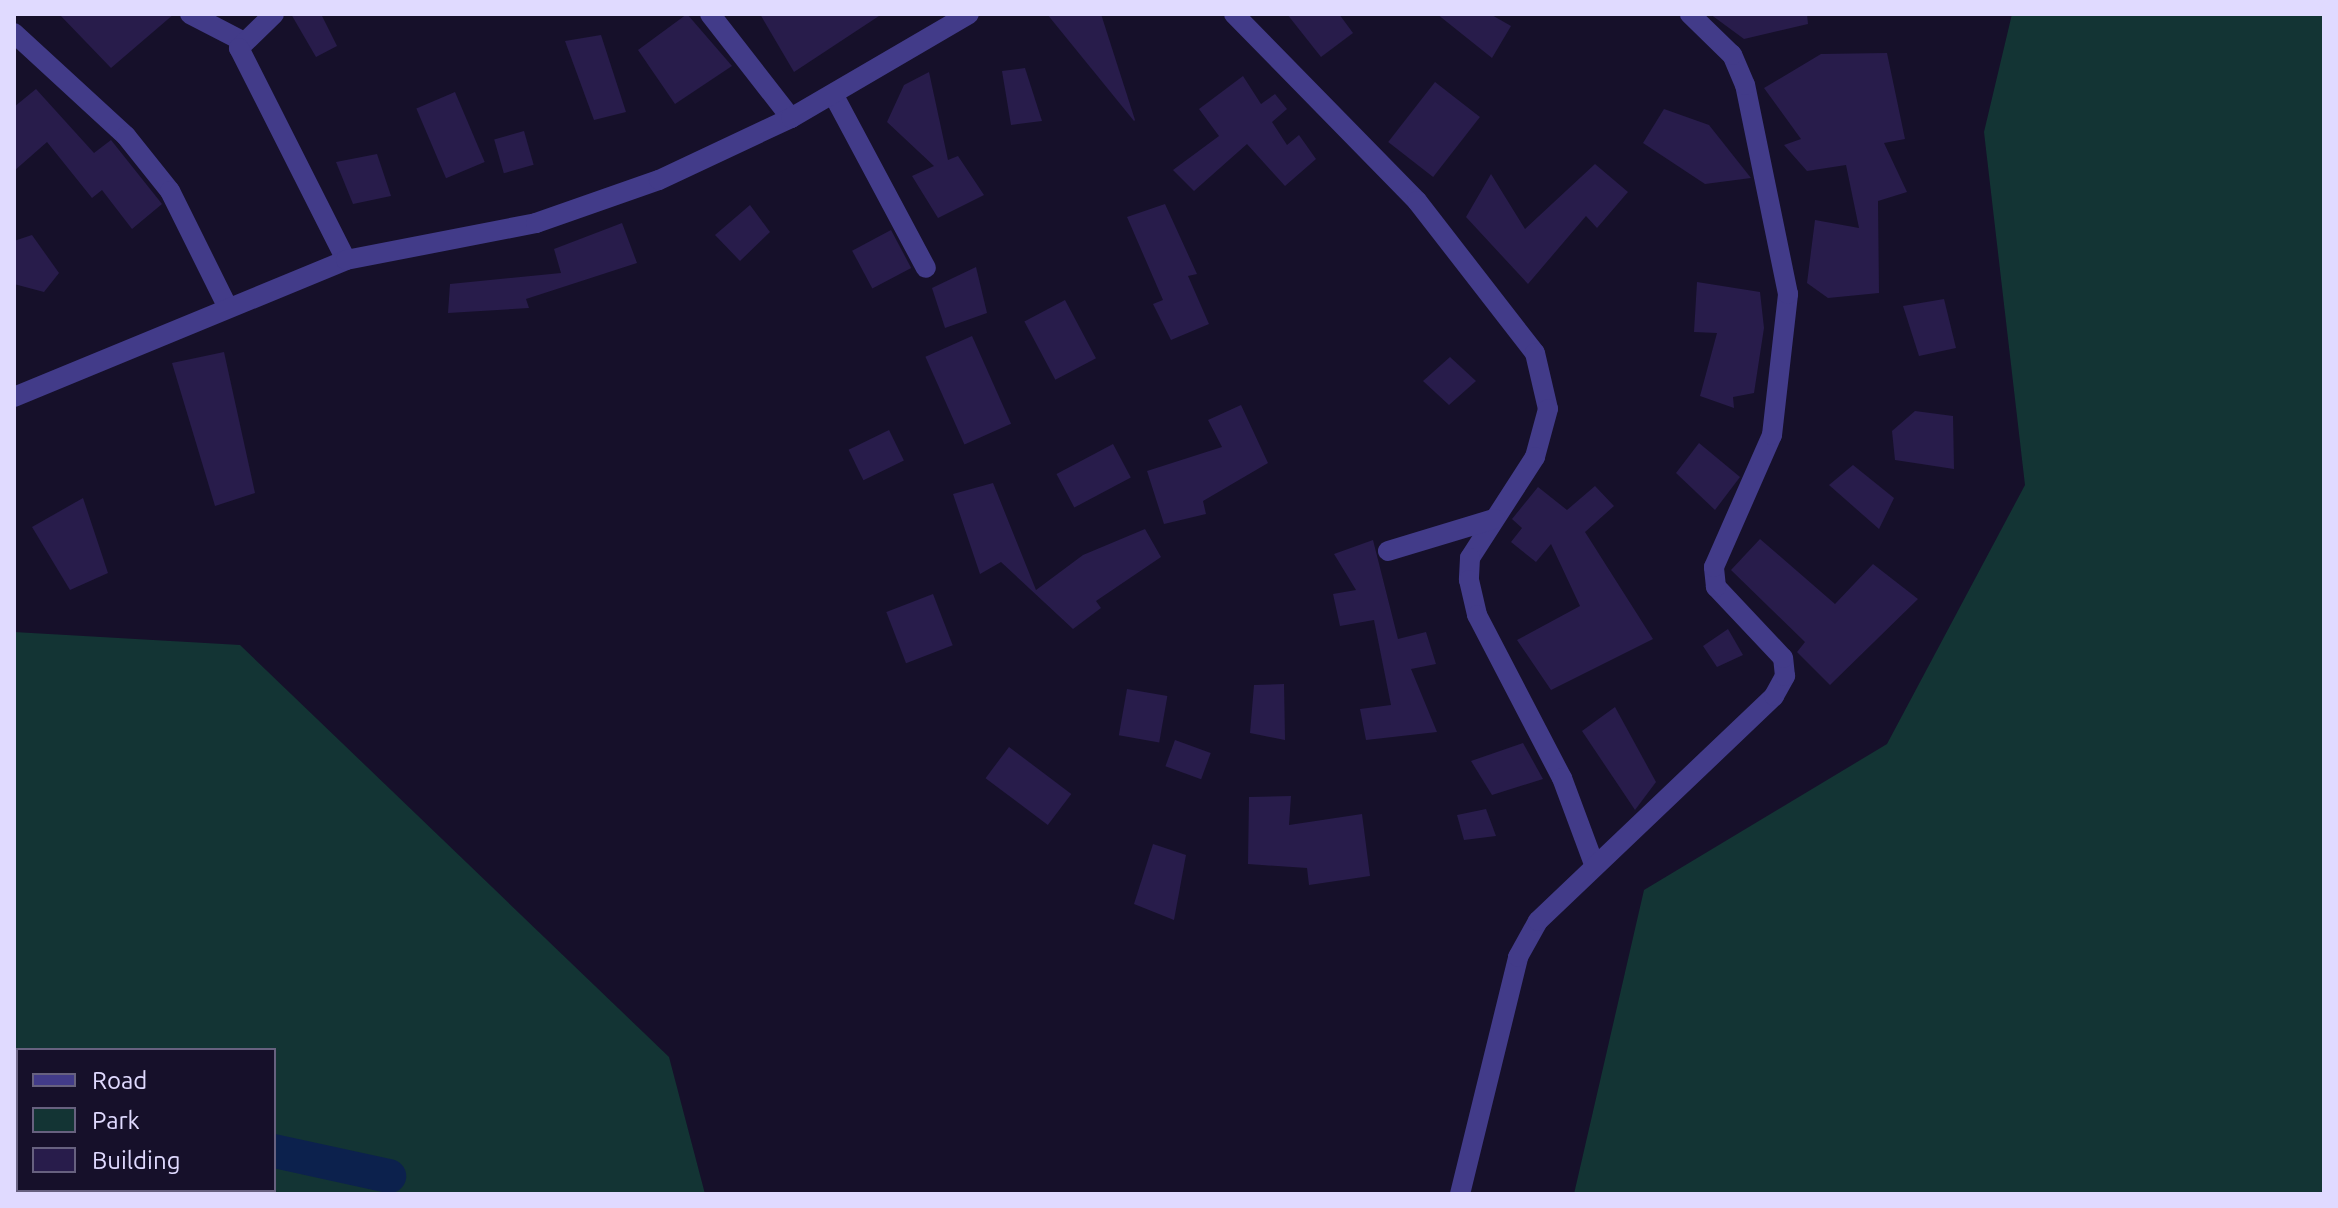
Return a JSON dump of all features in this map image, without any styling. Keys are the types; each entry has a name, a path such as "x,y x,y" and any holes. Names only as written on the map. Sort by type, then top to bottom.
{"street":[{"path":"190,14 242,41"},
{"path":"242,41 274,14"},
{"path":"710,14 791,118"},
{"path":"14,397 226,304 346,260 536,223 659,180 791,118 969,14"},
{"path":"1234,14 1417,201 1535,353 1548,409 1535,457 1470,558 1477,615 1562,778 1594,864"},
{"path":"1460,1194 1518,957 1538,921 1594,864 1774,696 1785,676 1783,658 1716,587 1714,567 1772,435 1788,294 1745,85 1732,55 1690,14"},
{"path":"14,33 126,136 170,191 226,304"},
{"path":"242,41 246,67 346,260"},
{"path":"833,94 926,268"},
{"path":"1388,551 1494,519"}],"green space":[{"path":"2012,14 2324,14 2324,1194 1574,1194 1644,890 1887,744 2025,485 1984,132"},
{"path":"14,632 240,645 669,1057 705,1194 14,1194"}],"building":[{"path":"59,14 174,14 111,68"},
{"path":"291,14 321,14 337,46 316,57"},
{"path":"687,14 732,66 675,104 638,50"},
{"path":"760,14 882,14 794,72"},
{"path":"1047,14 1101,14 1134,121"},
{"path":"1287,14 1339,14 1353,33 1321,57"},
{"path":"1437,14 1490,14 1511,26 1492,58"},
{"path":"1710,14 1807,14 1808,24 1744,39"},
{"path":"601,35 626,112 594,120 565,41"},
{"path":"1887,53 1905,139 1884,143 1907,192 1878,201 1879,293 1828,298 1807,283 1815,220 1859,228 1846,165 1807,171 1784,145 1801,139 1764,88 1821,54"},
{"path":"1025,68 1042,121 1011,125 1002,71"},
{"path":"929,72 948,160 958,156 984,195 938,218 912,176 934,166 887,122 904,85"},
{"path":"1243,76 1261,104 1275,94 1287,109 1272,122 1287,145 1299,135 1316,159 1285,186 1247,144 1194,191 1173,170 1219,136 1199,109"},
{"path":"1435,82 1480,117 1433,177 1388,142"},
{"path":"36,89 94,153 111,140 162,204 132,229 102,190 92,198 47,142 14,171 14,107"},
{"path":"455,92 485,162 446,178 416,108"},
{"path":"1664,109 1709,125 1751,178 1705,184 1643,143"},
{"path":"524,131 534,165 504,173 494,140"},
{"path":"377,154 391,196 353,204 336,162"},
{"path":"1595,164 1628,192 1597,228 1586,216 1528,284 1466,217 1491,174 1525,229"},
{"path":"1165,204 1197,274 1188,276 1209,324 1171,340 1153,304 1163,300 1127,217"},
{"path":"750,205 770,232 740,261 715,235"},
{"path":"622,223 637,263 526,299 529,308 448,313 450,284 561,273 554,249"},
{"path":"891,230 911,268 872,289 852,251"},
{"path":"32,235 59,273 44,292 14,284 14,241"},
{"path":"976,267 987,313 945,328 932,288"},
{"path":"1697,282 1760,292 1764,328 1754,393 1733,397 1734,408 1700,396 1717,333 1694,332"},
{"path":"1944,299 1956,348 1919,356 1903,306"},
{"path":"1065,300 1096,358 1055,380 1024,322"},
{"path":"972,336 1011,424 964,444 925,357"},
{"path":"224,352 255,493 215,506 172,363"},
{"path":"1450,357 1476,381 1449,405 1423,381"},
{"path":"1241,405 1268,463 1203,501 1206,514 1164,524 1147,471 1222,447 1208,420"},
{"path":"1915,411 1953,416 1954,469 1895,460 1892,431"},
{"path":"889,430 904,461 863,480 849,450"},
{"path":"1699,443 1740,477 1715,510 1676,473"},
{"path":"1113,444 1131,478 1074,508 1056,474"},
{"path":"1853,465 1894,498 1879,529 1829,485"},
{"path":"993,483 1036,590 1083,555 1145,529 1161,557 1096,601 1101,608 1073,629 1001,562 980,574 953,494"},
{"path":"1595,486 1614,506 1585,532 1653,639 1551,690 1517,640 1580,606 1551,544 1536,562 1511,542 1522,528 1512,519 1538,487 1567,510"},
{"path":"83,498 108,573 70,590 32,527"},
{"path":"1760,539 1835,604 1873,564 1918,599 1830,685 1797,652 1805,642 1731,570"},
{"path":"1373,540 1398,639 1426,632 1436,664 1411,669 1437,732 1366,740 1360,709 1391,705 1374,620 1340,626 1333,594 1356,590 1334,554"},
{"path":"933,594 953,645 906,663 886,612"},
{"path":"1728,629 1743,655 1717,667 1703,646"},
{"path":"1284,684 1285,740 1250,733 1254,685"},
{"path":"1127,689 1167,696 1159,742 1119,735"},
{"path":"1615,707 1656,782 1635,810 1582,731"},
{"path":"1175,740 1211,753 1201,779 1165,766"},
{"path":"1523,743 1543,779 1492,795 1471,761"},
{"path":"1009,747 1071,794 1048,825 986,778"},
{"path":"1291,796 1289,825 1362,814 1370,876 1309,885 1307,868 1248,864 1249,797"},
{"path":"1486,809 1496,836 1464,840 1457,815"},
{"path":"1153,844 1186,855 1174,920 1134,904"}],"waterway":[{"path":"276,1151 389,1176"}]}
